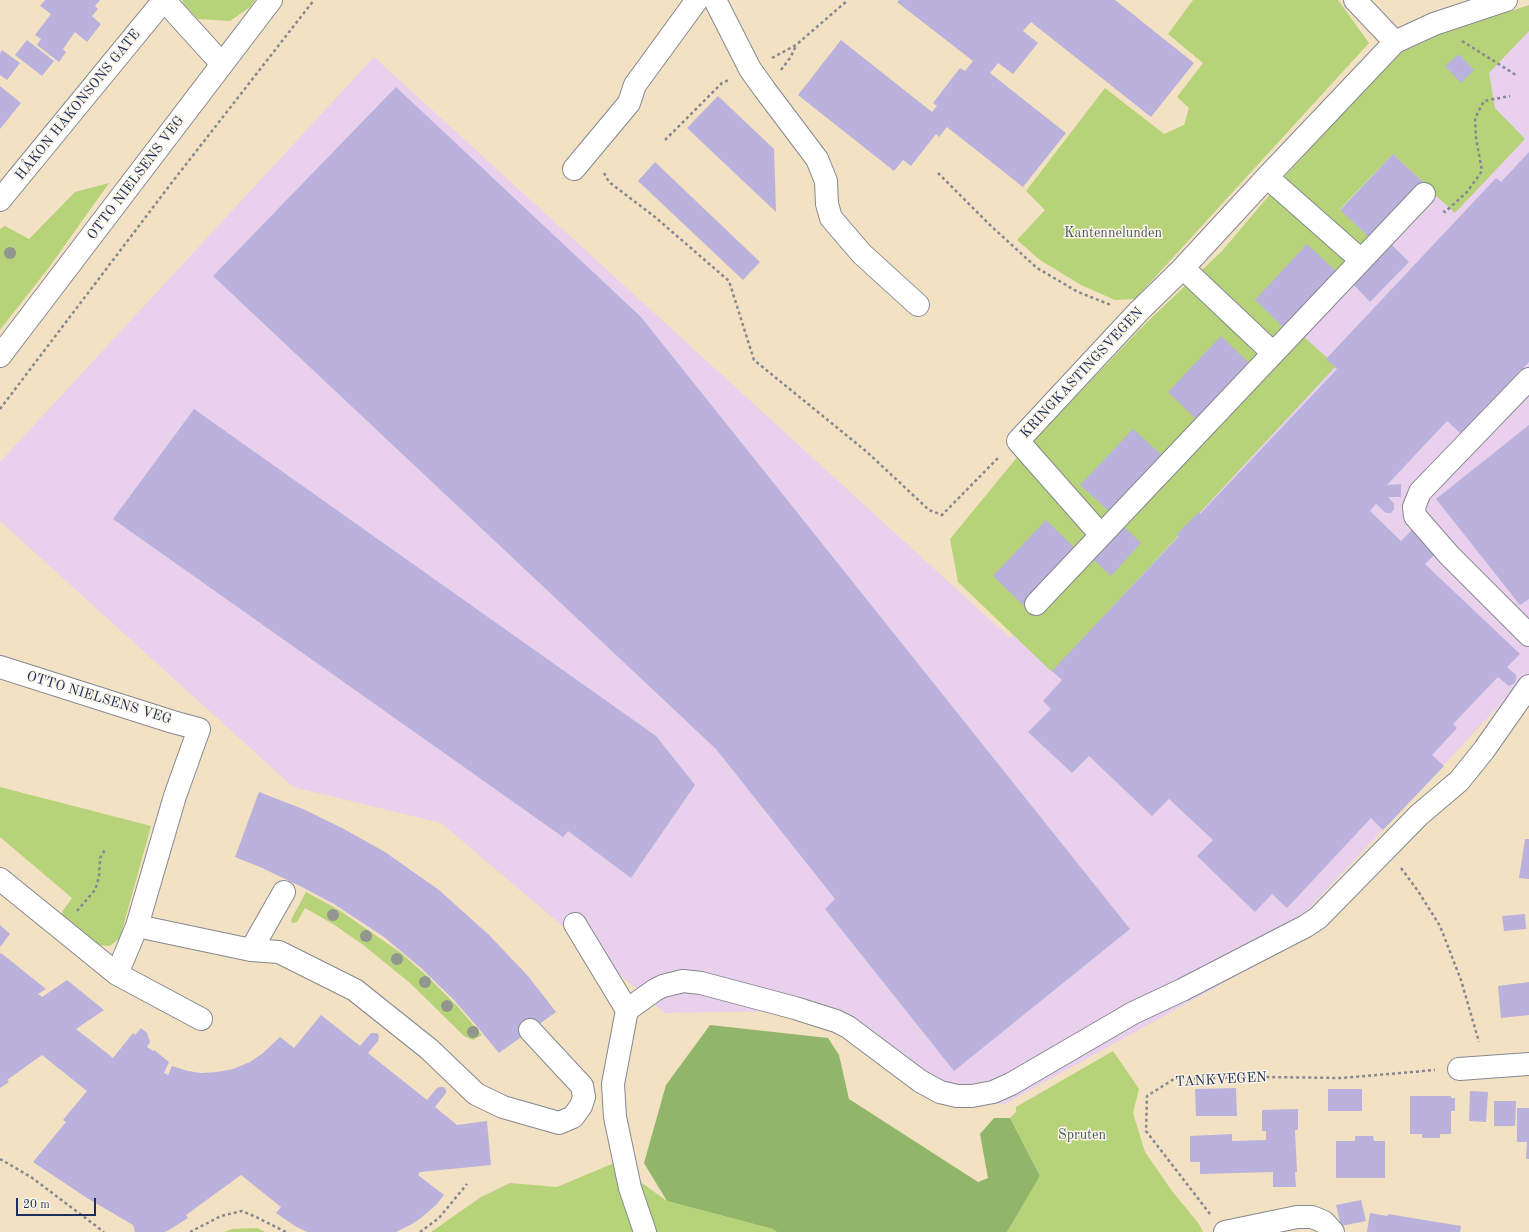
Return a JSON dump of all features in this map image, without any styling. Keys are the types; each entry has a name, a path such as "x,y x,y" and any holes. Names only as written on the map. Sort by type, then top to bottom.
{"street":[{"name":"HÅKON HÅKONSONS GATE","path":"0,200 149,5 164,0 222,64"},
{"name":"OTTO NIELSENS VEG","path":"0,356 271,0"},
{"path":"574,169 629,103 635,84 697,0"},
{"path":"715,0 750,69 818,159 826,181 827,204 831,218 862,254 918,306"},
{"path":"1355,0 1395,42"},
{"name":"KRINGKASTINGSVEGEN","path":"1101,535 1018,441 1139,311 1183,268 1267,176 1395,42 1434,24 1506,0"},
{"path":"1267,176 1361,260"},
{"path":"1036,604 1424,194"},
{"path":"1183,268 1273,353"},
{"path":"1529,379 1420,492 1414,507 1415,516 1449,555 1529,635"},
{"name":"OTTO NIELSENS VEG","path":"0,667 172,722 199,728 176,796 137,926"},
{"path":"627,1010 663,986 683,981 701,983 795,1008 836,1021 848,1027 930,1087 940,1092 957,1096 983,1095 1011,1084 1133,1013 1182,990 1306,926 1318,918 1419,815 1459,781 1484,750 1529,686"},
{"path":"0,879 117,974 201,1019"},
{"path":"251,950 284,892"},
{"path":"575,924 627,1010 613,1084 615,1117 630,1188 645,1232"},
{"path":"117,974 137,926 251,950 279,952 355,990 429,1049 476,1094 503,1107 559,1123 573,1117 582,1106 584,1097 582,1086 530,1030"},
{"path":"1459,1068 1529,1064"},
{"path":"1225,1232 1297,1217 1312,1217 1324,1222 1333,1232"}],"path":[{"path":"0,409 173,181 314,0"},
{"path":"1434,24 1516,75"},
{"path":"1424,194 1445,212 1467,192 1482,171 1476,138 1475,118 1484,101 1510,96"},
{"path":"590,150 609,182 655,217 729,281 754,360 867,452 928,510 942,515 1009,447 1018,441"},
{"path":"938,173 991,226 1037,268 1078,292 1120,309 1139,311"},
{"path":"62,929 95,890 99,877 100,858 106,848"},
{"path":"1386,848 1418,891 1440,926 1461,980 1486,1067"},
{"name":"TANKVEGEN","path":"1225,1232 1146,1130 1147,1096 1174,1080 1264,1076 1342,1078 1459,1068"},
{"path":"0,1159 31,1177 104,1232"},
{"path":"420,1232 439,1218 467,1184"},
{"path":"190,1232 221,1216 242,1211 286,1232"}],"shaded area":[{"path":"1529,25 1529,674 1256,965 1005,1104 930,1099 835,1010 665,1013 441,823 293,787 0,521 0,462 374,57 1010,638 1443,171 1424,58"}],"green space":[{"path":"183,0 255,0 250,7 230,21 198,19 183,3"},
{"name":"Kantennelunden","path":"1193,0 1338,0 1369,43 1135,299 1115,300 1081,285 1040,260 1017,240 1045,210 1026,191 1105,88 1164,134 1184,125 1189,108 1177,97 1203,63 1168,34"},
{"path":"1529,5 1529,31 1489,73 1495,108 1525,139 1455,213 1393,154 1340,209 1371,238 1411,195 1291,325 1336,366 1052,672 958,582 950,539 1014,461 1147,322 1222,251 1288,173 1398,54 1439,35"},
{"path":"109,183 50,266 0,330 0,229 5,226 29,239 75,192"},
{"path":"0,787 151,826 120,938 110,946 97,945 60,915 72,898 0,837"},
{"path":"306,892 339,910 401,953 457,1006 482,1035 473,1040 464,1036 410,983 362,944 333,924 305,908 297,922 292,923 291,920"},
{"path":"710,1025 828,1038 839,1055 849,1099 978,1182 988,1178 980,1134 994,1118 1010,1118 1040,1176 1007,1232 777,1232 773,1229 667,1201 644,1163 666,1085"},
{"name":"Spruten","path":"1113,1051 1139,1089 1133,1113 1145,1152 1172,1191 1199,1224 1203,1232 1007,1232 1040,1176 1010,1118 1016,1112 1016,1107"},
{"path":"614,1163 667,1201 773,1229 777,1232 431,1232 481,1197 510,1183 557,1187"},
{"path":"257,1228 265,1232 224,1232 232,1229"}],"building":[{"path":"45,0 100,0 95,6 98,9 92,16 101,24 87,42 75,32 63,49 66,52 59,62 37,45 41,39 35,35 51,14 40,6"},
{"path":"899,0 1115,0 1194,63 1151,117 1031,22 1023,31 1038,43 1013,74 998,63 990,73 1066,133 1023,187 947,127 939,137 936,134 911,166 903,160 894,171 798,95 841,40 932,112 937,106 933,103 960,68 965,71 973,61 897,2"},
{"path":"27,40 54,61 42,76 15,55"},
{"path":"2,50 20,63 7,80 0,75 0,53"},
{"path":"1459,54 1474,70 1461,83 1445,66"},
{"path":"0,86 21,103 0,129"},
{"path":"396,87 641,317 1130,929 954,1071 825,909 835,899 716,749 213,276"},
{"path":"718,96 774,149 776,212 687,128"},
{"path":"1529,152 1529,362 1461,434 1447,421 1387,485 1401,484 1401,497 1388,497 1394,504 1394,509 1391,513 1386,513 1376,504 1370,511 1401,541 1417,525 1441,548 1425,564 1520,654 1507,667 1516,675 1515,683 1509,686 1498,677 1453,724 1457,728 1432,755 1444,766 1383,830 1371,818 1287,908 1272,894 1255,912 1197,856 1213,840 1169,799 1152,816 1089,756 1072,773 1028,732 1051,709 1043,701 1062,680 1052,671 1179,536 1177,534 1199,512 1200,514 1337,369 1326,359 1496,178 1501,182"},
{"path":"1393,154 1423,182 1370,238 1340,210"},
{"path":"655,162 760,262 743,280 638,181"},
{"path":"1307,244 1338,273 1285,329 1255,300"},
{"path":"1391,244 1409,262 1370,302 1353,284"},
{"path":"1221,336 1251,365 1198,421 1168,392"},
{"path":"194,409 656,736 695,785 631,878 568,831 563,837 113,519"},
{"path":"1529,425 1529,599 1520,605 1436,499"},
{"path":"1133,429 1164,457 1111,513 1080,485"},
{"path":"1046,520 1076,549 1023,605 993,576"},
{"path":"1123,526 1141,543 1111,576 1093,559"},
{"path":"259,792 303,809 342,828 385,852 439,890 489,935 528,976 556,1012 499,1053 453,999 421,968 384,937 334,904 260,867 235,857"},
{"path":"1525,839 1529,839 1529,879 1519,878"},
{"path":"1525,914 1526,929 1504,931 1502,916"},
{"path":"0,925 10,934 0,947"},
{"path":"1,953 46,989 38,994 42,997 67,980 104,1010 76,1029 113,1058 133,1033 135,1035 141,1028 147,1033 150,1042 147,1047 153,1051 154,1050 169,1062 164,1073 168,1075 172,1066 201,1073 233,1069 250,1062 263,1053 280,1037 294,1048 321,1015 360,1046 371,1033 377,1033 379,1036 378,1041 368,1053 427,1100 437,1088 444,1087 446,1093 435,1107 457,1125 487,1121 491,1165 420,1172 418,1175 444,1195 437,1204 421,1218 396,1232 307,1232 276,1213 281,1207 241,1175 186,1215 188,1218 169,1230 165,1232 135,1232 133,1225 87,1198 33,1162 66,1122 63,1120 87,1091 42,1055 7,1080 9,1082 0,1088"},
{"path":"1529,982 1529,1015 1501,1018 1498,986"},
{"path":"1236,1088 1237,1116 1196,1116 1195,1089"},
{"path":"1328,1089 1362,1089 1362,1111 1328,1111"},
{"path":"1470,1091 1488,1092 1486,1122 1469,1121"},
{"path":"1410,1096 1451,1096 1451,1098 1455,1098 1455,1111 1451,1111 1451,1134 1440,1134 1440,1138 1422,1138 1422,1134 1410,1134"},
{"path":"1494,1101 1516,1101 1515,1126 1494,1126"},
{"path":"1517,1108 1529,1108 1529,1159 1526,1159 1527,1142 1517,1142"},
{"path":"1298,1109 1298,1130 1295,1130 1297,1172 1295,1172 1296,1187 1273,1187 1273,1172 1200,1174 1200,1162 1190,1162 1190,1136 1232,1134 1232,1141 1266,1140 1266,1131 1262,1131 1262,1110"},
{"path":"1355,1136 1373,1136 1374,1141 1385,1141 1385,1178 1336,1178 1336,1141 1355,1141"},
{"path":"1361,1200 1366,1221 1341,1226 1336,1205"},
{"path":"1370,1213 1388,1216 1388,1214 1461,1226 1460,1232 1367,1232"}]}
